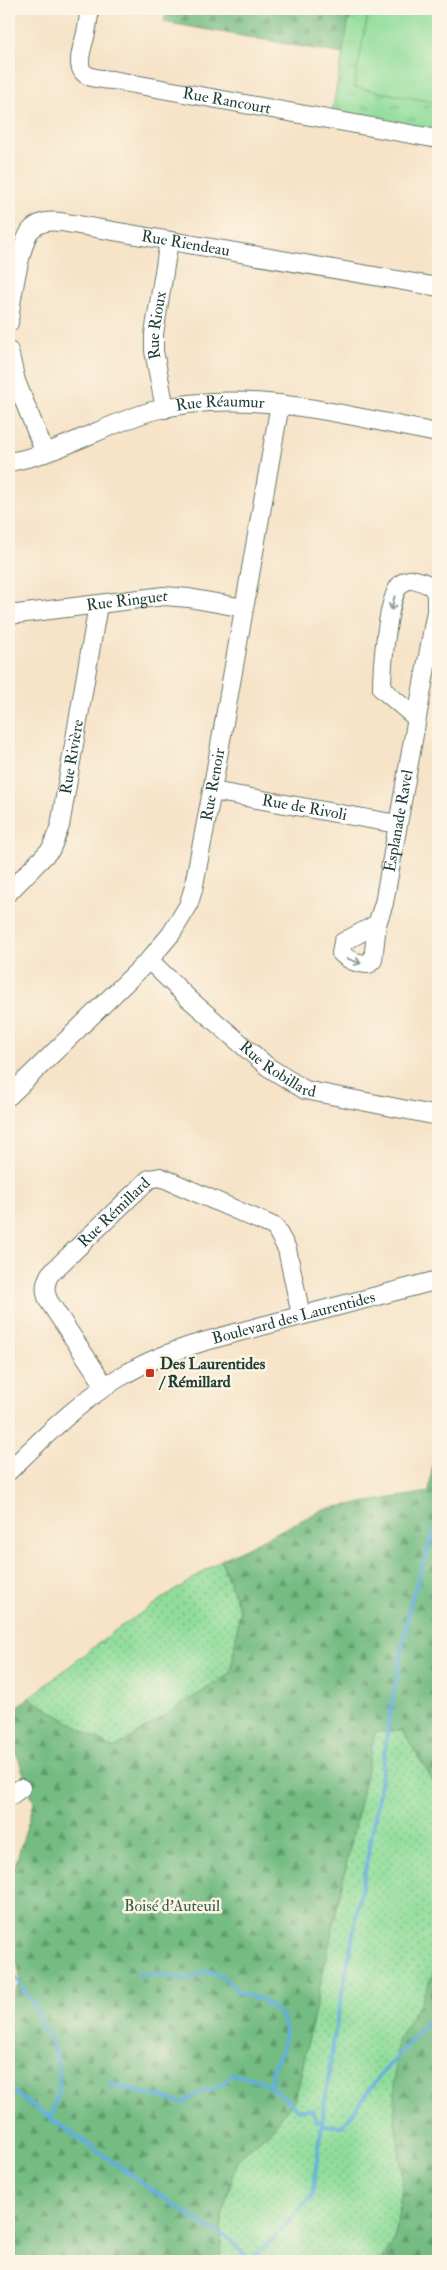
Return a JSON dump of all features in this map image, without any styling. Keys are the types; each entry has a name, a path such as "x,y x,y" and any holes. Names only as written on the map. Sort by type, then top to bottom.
{"street":[{"name":"Rue Rancourt","path":"90,9 79,66 86,75 438,139"},
{"name":"Rue Riendeau","path":"9,323 23,244 30,230 44,221 61,222 438,287"},
{"name":"Rue Rioux","path":"166,408 154,351 154,334 169,241"},
{"path":"9,352 16,381 46,453"},
{"name":"Rue Réaumur","path":"9,462 46,453 116,423 166,408 241,401 280,404 438,433"},
{"name":"Rue Renoir","path":"9,1096 149,960 171,934 188,906 193,890 212,791 280,404"},
{"name":"Esplanade Ravel","path":"377,924 384,903 436,611 436,595 433,587 421,581 410,580 400,584 395,595 382,660 382,689 416,718"},
{"name":"Rue Ringuet","path":"9,616 176,596 244,608"},
{"name":"Rue Rivière","path":"9,892 42,859 57,838 98,605"},
{"name":"Rue de Rivoli","path":"212,791 397,824"},
{"name":"Rue Robillard","path":"149,960 189,999 268,1067 305,1090 438,1116"},
{"name":"Rue Rémillard","path":"105,1386 48,1300 45,1292 45,1282 50,1274 149,1179 160,1177 275,1227 287,1249 301,1316"},
{"name":"Boulevard des Laurentides","path":"9,1471 62,1420 105,1386 140,1366 179,1349 438,1280"}],"green space":[{"path":"167,9 351,9 343,54 164,22"},
{"path":"351,9 438,9 438,138 331,117"},
{"path":"369,9 438,9 438,103 354,87"},
{"name":"Boisé d'Auteuil","path":"438,1424 438,1789 402,1730 375,1732 296,2097 274,2127 237,2160 222,2215 220,2261 9,2261 9,2000 21,1981 9,1929 9,1885 34,1803 9,1732 9,1713 29,1698 114,1749 231,1673 240,1610 221,1560 324,1509 429,1492"},
{"path":"221,1560 240,1610 231,1673 114,1749 29,1698 117,1629"},
{"path":"402,1730 438,1789 438,1964 422,2001 395,2120 403,2179 395,2239 382,2261 220,2261 222,2215 237,2160 274,2127 296,2097 375,1731"},
{"path":"438,1964 438,2261 382,2261 395,2239 403,2179 395,2120 397,2041 421,2001"}],"waterway":[{"path":"249,2261 273,2239 312,2196 334,2037 377,1806 389,1720 411,1600 438,1521"},
{"path":"9,1967 36,2008 40,2021 56,2052 60,2087 51,2117"},
{"path":"138,1974 154,1974 181,1979 193,1978 206,1971 215,1973 225,1978 238,1992 262,2000 277,2011 283,2019 285,2029 282,2051 272,2069 271,2088 287,2099 298,2110 312,2110 317,2121 322,2121"},
{"path":"321,2126 343,2126 379,2077 438,2010"},
{"path":"109,2084 183,2103 197,2094 220,2086 232,2074 261,2081 271,2088"},
{"path":"9,2089 203,2225 229,2238 244,2254 252,2259"}],"place":[{"name":"Des Laurentides / Rémillard","path":"150,1373"}]}
